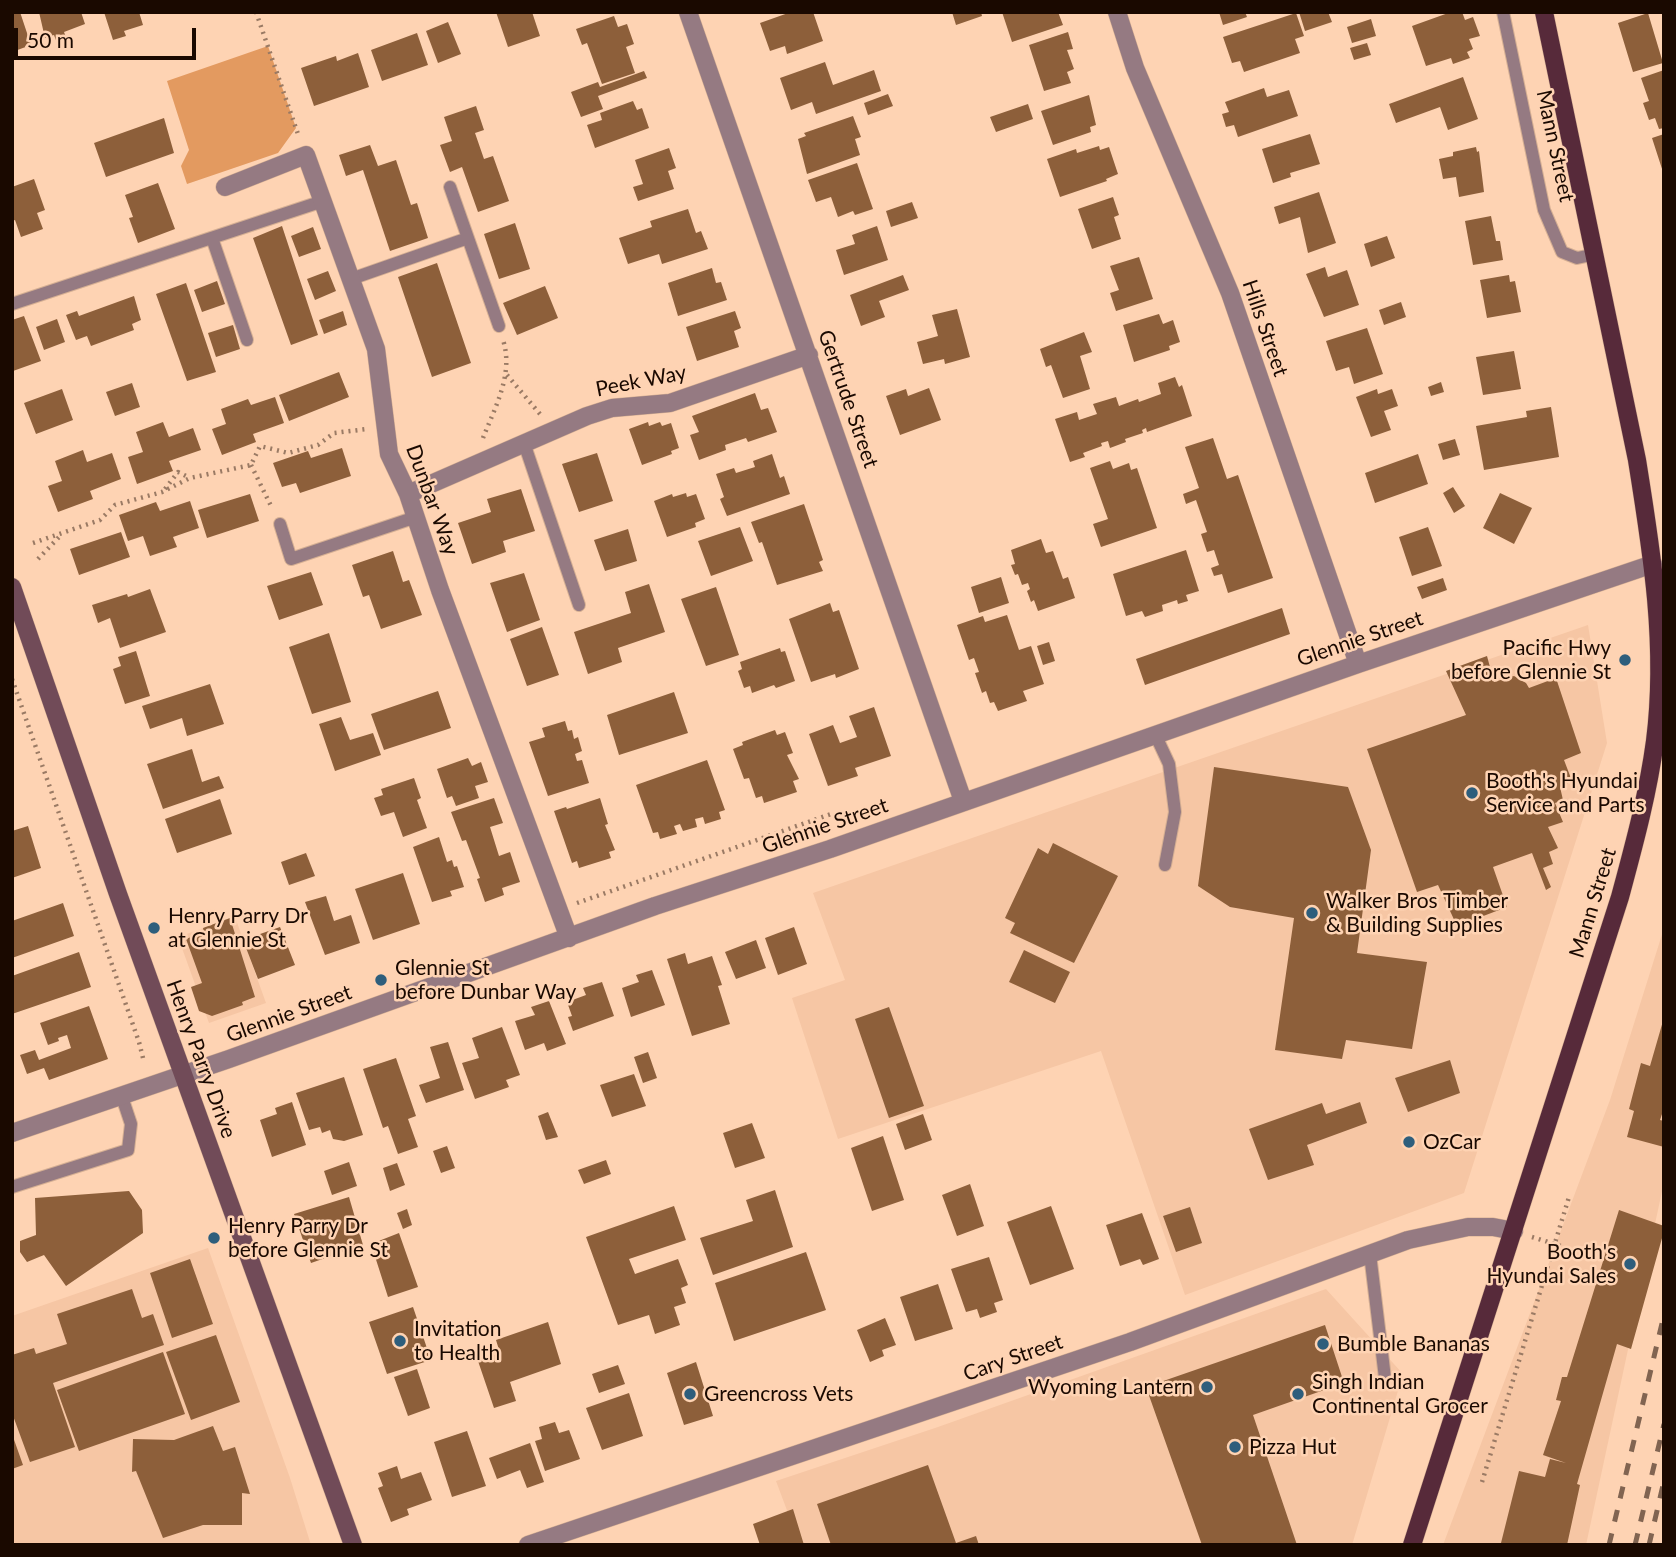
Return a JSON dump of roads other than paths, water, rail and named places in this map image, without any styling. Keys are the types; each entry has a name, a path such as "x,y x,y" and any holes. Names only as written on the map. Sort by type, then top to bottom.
{"main road":[{"name":"Mann Street","path":"1412,1545 1620,897 1644,806 1655,740 1659,678 1658,607 1653,564 1637,460 1544,12"},
{"name":"Henry Parry Drive","path":"12,587 183,1074 353,1545"}],"street":[{"name":"Gertrude Street","path":"688,12 963,801"},
{"name":"Hills Street","path":"1117,12 1135,68 1230,293 1358,664"},
{"name":"Dunbar Way","path":"225,187 306,155 376,349 388,454 408,494 569,938"},
{"name":"Peek Way","path":"408,494 587,416 612,408 670,403 809,355"},
{"name":"Glennie Street","path":"12,1133 1156,734 1653,564"},
{"name":"Cary Street","path":"528,1545 1130,1342 1408,1240 1451,1228 1493,1227 1514,1231"}],"lane":[{"name":"Mann Street","path":"1503,12 1544,210 1552,232 1562,252 1577,258 1595,254"},
{"path":"450,187 499,326"},
{"path":"12,304 323,201"},
{"path":"212,238 247,340"},
{"path":"351,279 468,238"},
{"path":"524,443 579,605"},
{"path":"280,524 291,559 416,517"},
{"path":"1156,734 1169,764 1175,812 1165,865"},
{"path":"12,1187 128,1150 131,1124 121,1094"},
{"path":"1370,1254 1385,1378"}],"railway":[{"path":"1609,1545 1664,1315"},
{"path":"1635,1545 1664,1424"},
{"path":"1649,1545 1664,1481"}],"place":[{"name":"Pacific Hwy before Glennie St","path":"1625,660"},
{"name":"Booth's Hyundai Service and Parts","path":"1472,793"},
{"name":"Walker Bros Timber & Building Supplies","path":"1312,913"},
{"name":"Henry Parry Dr at Glennie St","path":"154,928"},
{"name":"Glennie St before Dunbar Way","path":"381,980"},
{"name":"OzCar","path":"1409,1142"},
{"name":"Henry Parry Dr before Glennie St","path":"214,1238"},
{"name":"Booth's Hyundai Sales","path":"1630,1264"},
{"name":"Invitation to Health","path":"400,1341"},
{"name":"Bumble Bananas","path":"1323,1344"},
{"name":"Wyoming Lantern","path":"1207,1387"},
{"name":"Greencross Vets","path":"690,1394"},
{"name":"Singh Indian Continental Grocer","path":"1298,1394"},
{"name":"Pizza Hut","path":"1235,1447"}]}
